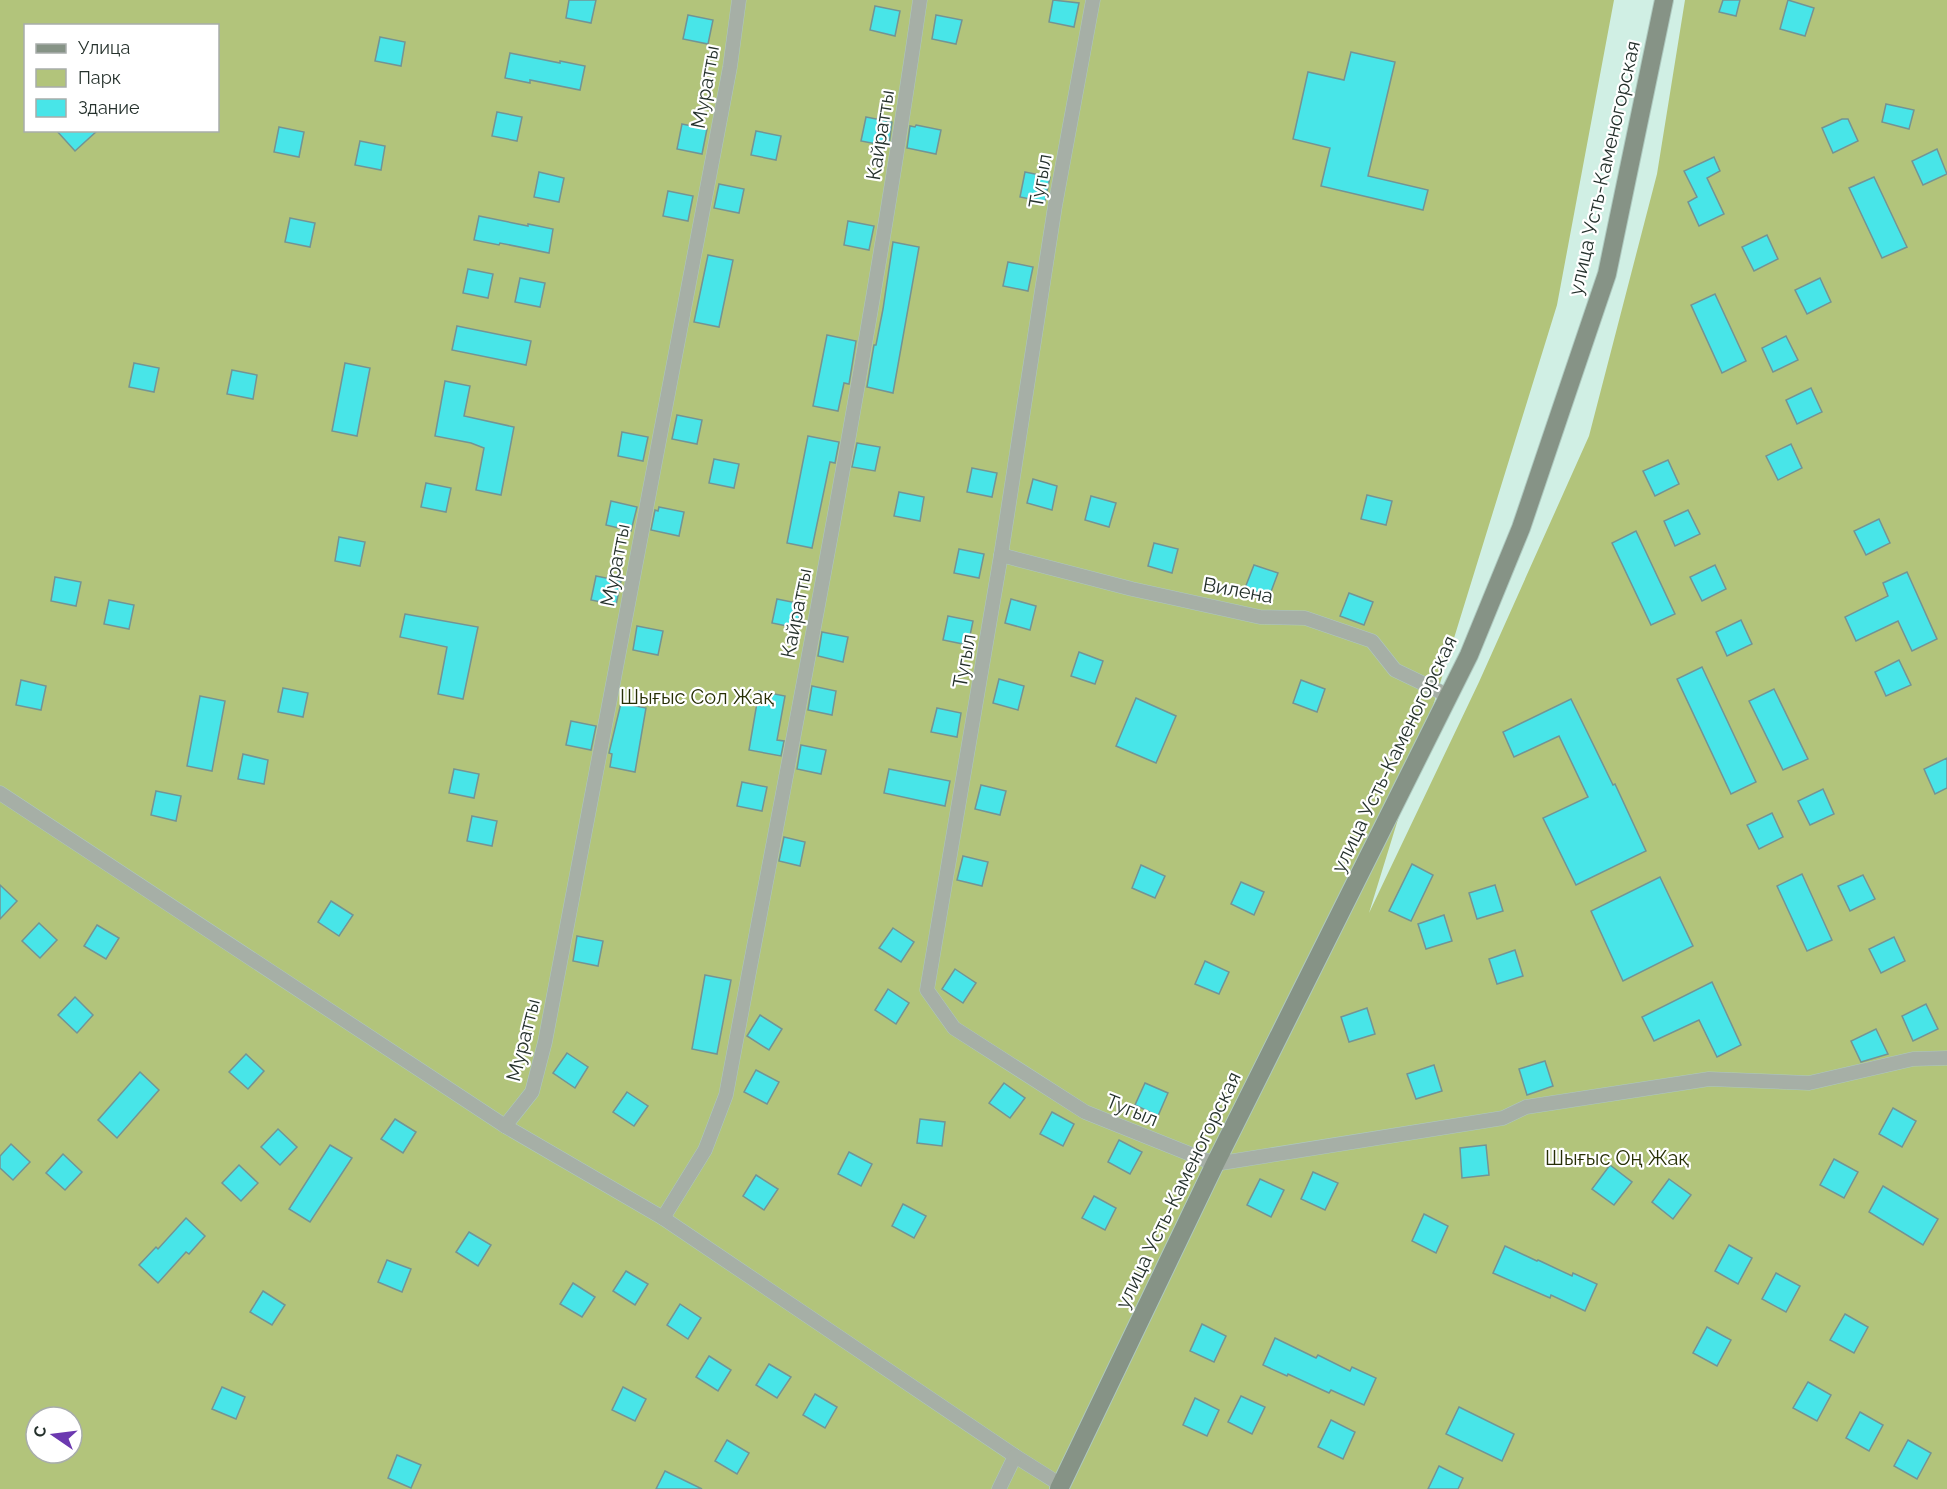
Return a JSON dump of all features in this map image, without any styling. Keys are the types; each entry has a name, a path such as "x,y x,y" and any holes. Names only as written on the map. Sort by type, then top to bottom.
{"street":[{"name":"Муратты","path":"505,1126 532,1092 545,1042 728,78 739,0"},
{"name":"Кайратты","path":"663,1218 705,1150 726,1095 836,507 896,165 920,0"},
{"name":"Тугыл","path":"1093,0 1055,206 1001,555 927,990 954,1028 1084,1112 1215,1164"},
{"name":"улица Усть-Каменогорская","path":"1060,1487 1215,1164 1469,655 1521,528 1607,274 1664,0"},
{"name":"Вилена","path":"1001,555 1132,589 1260,617 1305,618 1372,641 1395,670 1449,696"},
{"path":"0,793 505,1126 663,1218 1060,1487"},
{"path":"1215,1164 1503,1118 1526,1107 1709,1079 1809,1083 1913,1059 1947,1058"},
{"path":"999,1489 1015,1456"}],"green space":[{"name":"Шығыс Сол Жақ","path":"0,0 1614,0 1557,305 1369,913 1479,682 1589,436 1657,174 1685,0 1947,0 1947,1489 0,1489"}],"building":[{"path":"569,0 596,0 591,23 566,18"},
{"path":"1053,0 1079,3 1074,27 1049,22"},
{"path":"1723,0 1740,0 1736,16 1719,12"},
{"path":"1788,0 1814,8 1805,36 1780,29"},
{"path":"875,6 900,11 895,36 870,30"},
{"path":"688,15 713,20 708,44 683,39"},
{"path":"936,15 962,20 956,44 932,39"},
{"path":"380,37 405,42 401,66 375,61"},
{"path":"1351,52 1395,62 1368,176 1428,190 1423,210 1321,186 1330,148 1293,139 1308,72 1344,80"},
{"path":"510,53 585,66 580,90 530,80 530,83 505,78"},
{"path":"1886,104 1914,110 1909,129 1882,122"},
{"path":"497,112 522,117 517,141 492,136"},
{"path":"866,117 892,122 889,145 861,141"},
{"path":"1842,119 1848,119 1858,141 1833,153 1822,128"},
{"path":"682,124 707,129 702,154 677,149"},
{"path":"916,125 941,130 936,154 907,148 910,126 915,127"},
{"path":"279,127 304,132 299,157 274,152"},
{"path":"756,131 781,136 776,160 751,155"},
{"path":"58,132 96,132 75,151"},
{"path":"360,141 385,146 381,170 355,165"},
{"path":"1937,149 1947,174 1923,185 1912,161"},
{"path":"1714,157 1720,171 1707,178 1724,214 1699,226 1688,202 1697,197 1684,171"},
{"path":"539,172 564,178 559,202 534,197"},
{"path":"1025,172 1050,177 1045,202 1020,197"},
{"path":"1874,177 1907,247 1882,258 1849,188"},
{"path":"719,184 744,189 739,213 714,208"},
{"path":"668,191 693,196 688,221 663,216"},
{"path":"479,216 553,229 549,253 474,240"},
{"path":"290,218 315,223 310,247 285,242"},
{"path":"848,221 874,226 869,250 844,245"},
{"path":"1767,235 1778,259 1754,271 1742,247"},
{"path":"893,242 919,247 893,393 867,387 883,309"},
{"path":"708,255 733,260 719,327 694,322"},
{"path":"1008,262 1033,267 1028,291 1003,286"},
{"path":"468,269 493,274 488,298 463,293"},
{"path":"520,278 545,283 540,307 515,302"},
{"path":"1820,278 1831,302 1807,314 1795,290"},
{"path":"1715,294 1746,361 1722,373 1691,305"},
{"path":"457,326 531,341 526,365 452,350"},
{"path":"827,335 856,341 849,384 844,383 838,411 813,406"},
{"path":"1786,336 1798,360 1773,372 1762,348"},
{"path":"134,363 159,368 154,392 129,387"},
{"path":"345,363 370,368 357,436 332,431"},
{"path":"232,370 257,375 253,399 227,394"},
{"path":"445,381 470,386 464,416 514,427 501,495 476,490 484,448 435,436"},
{"path":"1811,388 1822,412 1797,424 1786,400"},
{"path":"677,415 702,420 697,444 672,439"},
{"path":"622,432 648,437 643,461 618,456"},
{"path":"808,436 839,442 835,463 830,462 812,548 787,543"},
{"path":"857,443 880,447 875,471 852,467"},
{"path":"1791,444 1802,468 1778,480 1766,456"},
{"path":"714,459 739,464 734,488 709,483"},
{"path":"1668,460 1679,484 1655,496 1643,471"},
{"path":"972,468 997,473 992,497 967,492"},
{"path":"1033,479 1057,486 1052,510 1027,503"},
{"path":"426,483 451,488 446,512 421,507"},
{"path":"899,492 924,497 920,521 894,516"},
{"path":"1367,495 1392,501 1386,525 1361,519"},
{"path":"1091,496 1116,503 1109,527 1085,520"},
{"path":"611,501 637,507 631,531 606,525"},
{"path":"659,507 684,512 679,536 651,530 655,510 658,511"},
{"path":"1688,510 1700,534 1675,546 1664,521"},
{"path":"1879,519 1890,543 1866,555 1854,531"},
{"path":"1636,531 1675,614 1651,625 1612,543"},
{"path":"339,537 365,542 360,566 335,561"},
{"path":"1154,543 1178,549 1172,573 1148,566"},
{"path":"959,549 984,554 979,578 954,573"},
{"path":"1254,565 1278,573 1269,597 1245,588"},
{"path":"1715,565 1726,589 1702,601 1690,577"},
{"path":"1907,572 1937,639 1912,651 1898,621 1856,641 1845,617 1888,596 1883,583"},
{"path":"596,576 621,581 616,605 591,600"},
{"path":"55,577 81,582 76,606 51,601"},
{"path":"1349,593 1373,602 1364,625 1340,616"},
{"path":"777,599 802,604 797,628 772,623"},
{"path":"1011,599 1036,606 1030,630 1005,623"},
{"path":"109,600 134,605 129,629 104,624"},
{"path":"405,614 478,627 463,699 438,694 447,647 400,637"},
{"path":"948,616 973,621 968,645 943,640"},
{"path":"1741,620 1752,644 1727,656 1716,632"},
{"path":"637,626 663,631 658,655 633,650"},
{"path":"822,632 848,637 843,662 818,656"},
{"path":"1079,652 1103,661 1095,684 1071,676"},
{"path":"1899,660 1911,685 1886,696 1875,672"},
{"path":"1702,667 1756,782 1731,794 1677,679"},
{"path":"999,679 1024,686 1018,710 993,703"},
{"path":"21,680 46,686 41,710 16,705"},
{"path":"1301,680 1325,689 1317,712 1293,703"},
{"path":"812,686 836,691 832,715 808,710"},
{"path":"283,688 308,693 303,717 278,712"},
{"path":"1774,689 1808,759 1783,770 1749,701"},
{"path":"759,691 785,696 777,740 784,741 781,756 749,750"},
{"path":"200,696 225,701 212,771 187,766"},
{"path":"1136,698 1176,716 1156,763 1116,746"},
{"path":"1571,699 1613,785 1615,784 1646,851 1576,885 1543,818 1588,797 1559,736 1514,757 1503,732"},
{"path":"621,703 646,708 635,772 610,767 612,754 609,753"},
{"path":"937,708 961,713 957,737 931,732"},
{"path":"571,721 596,726 591,750 566,745"},
{"path":"801,745 826,750 821,774 797,769"},
{"path":"243,754 268,760 264,784 238,779"},
{"path":"1947,758 1947,788 1935,794 1924,769"},
{"path":"454,769 479,774 474,798 449,793"},
{"path":"889,769 950,781 945,806 884,793"},
{"path":"742,782 767,787 762,811 737,806"},
{"path":"981,785 1006,791 1000,815 975,809"},
{"path":"1823,789 1834,814 1810,825 1798,801"},
{"path":"156,791 181,796 176,821 151,815"},
{"path":"1772,813 1783,837 1759,849 1747,825"},
{"path":"472,816 497,821 492,846 467,841"},
{"path":"784,837 805,842 800,866 779,861"},
{"path":"963,856 988,862 982,886 957,880"},
{"path":"1412,864 1433,875 1411,921 1389,911"},
{"path":"1141,865 1165,876 1155,898 1132,888"},
{"path":"1802,874 1832,940 1807,951 1777,886"},
{"path":"1863,875 1875,899 1850,911 1838,886"},
{"path":"1660,877 1693,946 1623,981 1591,911"},
{"path":"1241,882 1264,892 1254,915 1231,904"},
{"path":"0,885 17,901 0,919"},
{"path":"1495,885 1503,911 1477,919 1469,893"},
{"path":"331,901 353,915 339,936 318,922"},
{"path":"1444,915 1452,941 1426,949 1418,924"},
{"path":"39,923 57,940 40,958 22,941"},
{"path":"97,925 119,938 106,959 84,946"},
{"path":"893,928 914,942 901,962 879,948"},
{"path":"577,936 603,941 598,966 573,961"},
{"path":"1894,937 1905,961 1881,973 1869,949"},
{"path":"1515,950 1523,976 1497,984 1489,959"},
{"path":"1205,961 1229,972 1219,994 1195,984"},
{"path":"955,969 976,983 963,1003 942,989"},
{"path":"705,975 731,980 717,1054 692,1049"},
{"path":"1712,982 1741,1045 1717,1057 1699,1020 1654,1041 1642,1017"},
{"path":"888,989 909,1003 896,1024 875,1010"},
{"path":"75,997 93,1015 77,1033 58,1015"},
{"path":"1926,1004 1938,1029 1913,1041 1902,1016"},
{"path":"1367,1008 1375,1034 1349,1042 1341,1017"},
{"path":"760,1015 782,1029 769,1050 747,1036"},
{"path":"1876,1029 1888,1054 1861,1062 1851,1041"},
{"path":"567,1053 588,1067 575,1088 553,1073"},
{"path":"246,1054 264,1071 248,1089 229,1072"},
{"path":"1545,1061 1553,1086 1527,1095 1519,1069"},
{"path":"1434,1065 1442,1091 1416,1099 1407,1074"},
{"path":"756,1070 779,1082 767,1104 744,1092"},
{"path":"140,1072 159,1090 117,1138 98,1120"},
{"path":"1004,1083 1025,1098 1010,1118 989,1103"},
{"path":"1145,1083 1168,1093 1158,1116 1135,1105"},
{"path":"627,1092 648,1106 634,1126 613,1112"},
{"path":"1893,1108 1916,1121 1902,1147 1879,1134"},
{"path":"1052,1112 1074,1124 1063,1146 1040,1134"},
{"path":"395,1119 416,1132 403,1153 381,1139"},
{"path":"920,1119 945,1122 942,1146 917,1143"},
{"path":"278,1129 297,1147 280,1165 261,1147"},
{"path":"1119,1140 1142,1152 1130,1174 1108,1162"},
{"path":"11,1144 30,1162 13,1180 0,1168 0,1156"},
{"path":"330,1145 352,1158 310,1222 289,1209"},
{"path":"1486,1145 1489,1175 1462,1178 1460,1148"},
{"path":"849,1152 872,1164 861,1186 838,1174"},
{"path":"63,1154 82,1172 65,1190 46,1173"},
{"path":"1834,1159 1858,1172 1844,1198 1820,1185"},
{"path":"239,1165 258,1183 241,1201 222,1183"},
{"path":"1610,1165 1632,1182 1614,1205 1592,1189"},
{"path":"1313,1172 1338,1183 1325,1210 1301,1199"},
{"path":"756,1175 778,1189 764,1210 743,1196"},
{"path":"1260,1179 1284,1190 1271,1217 1247,1205"},
{"path":"1669,1179 1691,1195 1673,1219 1652,1202"},
{"path":"1883,1186 1938,1219 1923,1245 1869,1212"},
{"path":"1094,1196 1116,1208 1105,1230 1082,1218"},
{"path":"903,1204 926,1216 914,1238 892,1226"},
{"path":"1424,1214 1448,1226 1436,1253 1412,1241"},
{"path":"186,1218 205,1236 189,1254 186,1252 158,1283 139,1265 156,1247 158,1249"},
{"path":"469,1232 491,1245 478,1266 456,1252"},
{"path":"1729,1245 1752,1258 1738,1284 1715,1271"},
{"path":"1505,1246 1572,1276 1573,1273 1597,1284 1585,1311 1551,1295 1550,1298 1493,1273"},
{"path":"387,1260 411,1269 402,1292 378,1282"},
{"path":"626,1271 648,1284 635,1305 613,1291"},
{"path":"1776,1273 1800,1286 1786,1312 1762,1299"},
{"path":"573,1283 595,1297 582,1317 560,1304"},
{"path":"263,1291 285,1305 272,1325 250,1312"},
{"path":"680,1304 701,1318 688,1339 667,1325"},
{"path":"1845,1314 1868,1327 1854,1353 1830,1340"},
{"path":"1202,1324 1226,1336 1214,1362 1190,1351"},
{"path":"1707,1327 1731,1340 1717,1366 1693,1353"},
{"path":"1275,1338 1316,1358 1318,1355 1350,1371 1352,1367 1376,1378 1364,1405 1263,1365"},
{"path":"709,1356 731,1370 718,1391 696,1377"},
{"path":"769,1364 791,1377 777,1398 756,1385"},
{"path":"1808,1382 1831,1395 1817,1421 1793,1408"},
{"path":"222,1387 245,1397 236,1419 212,1409"},
{"path":"623,1387 646,1399 635,1421 612,1410"},
{"path":"815,1394 837,1407 825,1428 803,1415"},
{"path":"1241,1396 1265,1407 1252,1434 1228,1422"},
{"path":"1195,1398 1219,1410 1207,1436 1183,1425"},
{"path":"1459,1407 1514,1434 1502,1461 1446,1434"},
{"path":"1860,1412 1883,1425 1869,1451 1846,1438"},
{"path":"1331,1420 1355,1432 1343,1459 1318,1447"},
{"path":"727,1440 749,1453 737,1474 715,1461"},
{"path":"1908,1440 1931,1453 1917,1479 1894,1466"},
{"path":"397,1455 421,1465 411,1488 388,1478"},
{"path":"1439,1466 1463,1478 1458,1489 1428,1489"},
{"path":"665,1471 702,1489 656,1489"}],"park label":[{"name":"Шығыс Оң Жақ","path":"1617,1158"}]}
